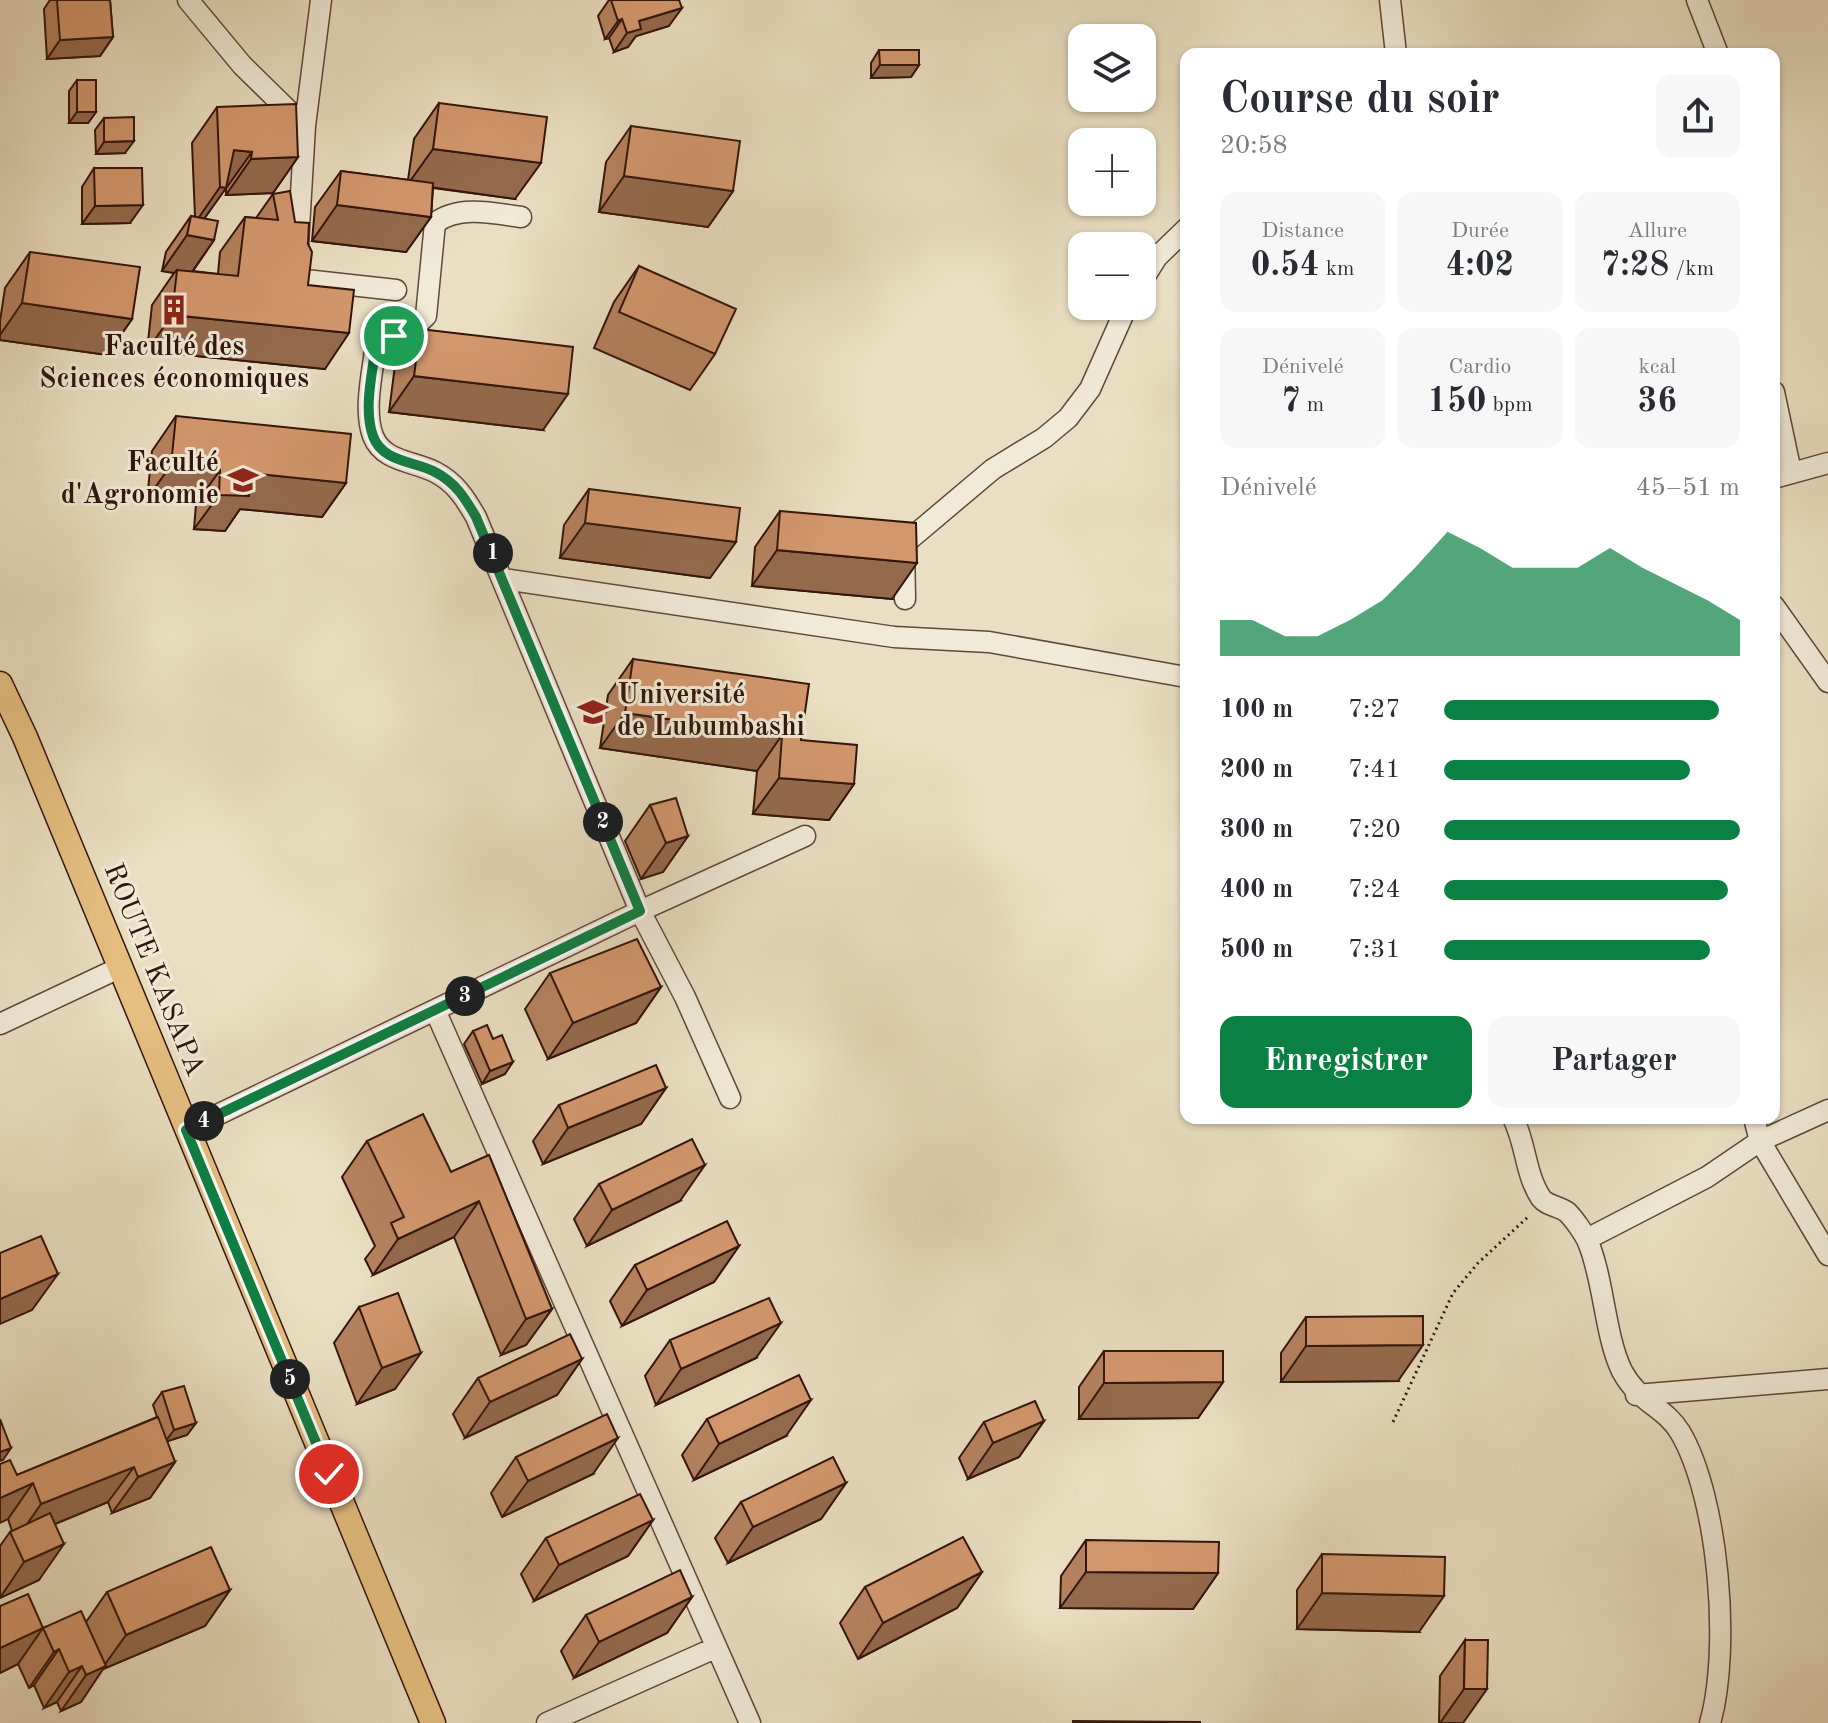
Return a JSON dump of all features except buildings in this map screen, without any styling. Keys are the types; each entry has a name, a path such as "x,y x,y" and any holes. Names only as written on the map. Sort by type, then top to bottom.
{"main road":[{"name":"ROUTE KASAPA","path":"0,684 25,737 433,1723"}],"street":[{"path":"188,0 242,65 305,126"},
{"path":"321,0 305,126 296,279 396,290"},
{"path":"1390,0 1395,48"},
{"path":"1697,0 1716,48"},
{"path":"521,217 458,213 447,214 435,223 426,316 414,327 376,343 370,411 373,438 391,457 434,471 454,485 465,498 504,579 640,911 685,997 730,1098"},
{"path":"1156,259 1180,235"},
{"path":"905,599 904,544 993,469 1044,438 1068,418 1090,389 1121,320"},
{"path":"1780,454 1782,475 1828,463"},
{"path":"504,579 894,637 989,642 1180,676"},
{"path":"1780,614 1828,682"},
{"path":"186,1130 640,911 805,836"},
{"path":"0,1024 119,968"},
{"path":"435,1010 750,1723"},
{"path":"1587,1239 1707,1177 1760,1141 1828,1110"},
{"path":"1516,1124 1523,1137 1534,1185 1543,1202 1566,1211 1587,1239 1616,1352 1636,1395 1671,1421 1680,1433 1707,1505 1720,1644 1718,1693 1710,1723"},
{"path":"1756,1124 1760,1141 1828,1255"},
{"path":"1636,1395 1828,1379"},
{"path":"547,1723 715,1648"}],"path":[{"path":"1393,1422 1453,1293 1478,1263 1543,1202"}],"place":[{"name":"Faculté des Sciences économiques","path":"174,310"},
{"name":"Faculté d'Agronomie","path":"243,480"},
{"name":"Université de Lubumbashi","path":"593,712"}],"route":[{"path":"329,1474 186,1130 640,911 476,517 454,485 434,471 391,457 373,438 370,411 376,343 394,336"}]}
